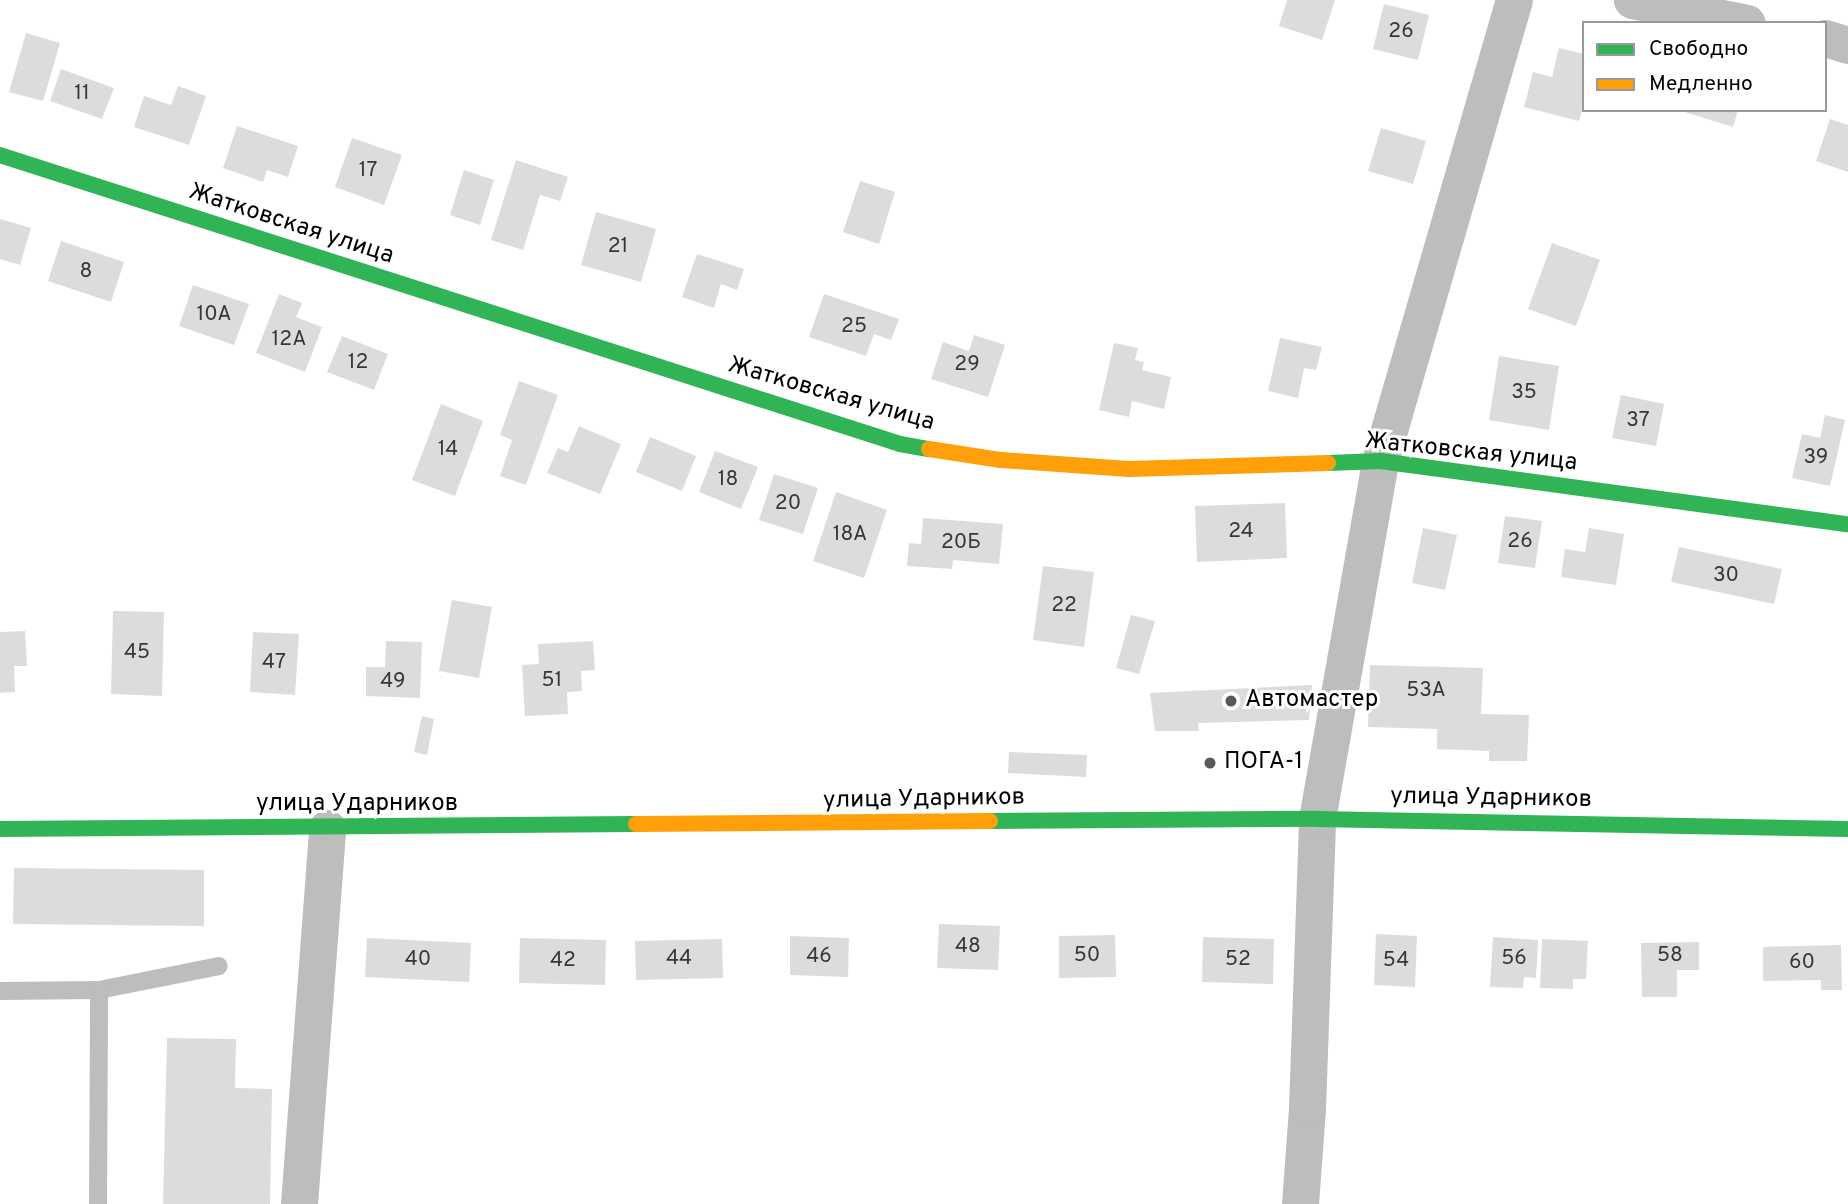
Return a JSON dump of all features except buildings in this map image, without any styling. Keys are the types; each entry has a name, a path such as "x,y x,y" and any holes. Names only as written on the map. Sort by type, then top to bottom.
{"street":[{"path":"1300,1204 1307,1108 1317,818 1380,461 1514,0"},
{"path":"1632,0 1736,21"},
{"path":"1827,39 1848,45"},
{"name":"Жатковская улица","path":"0,155 900,444 1001,460 1129,469 1380,461 1848,524"},
{"name":"улица Ударников","path":"0,829 1317,818 1848,829"},
{"path":"299,1204 327,828"}],"lane":[{"path":"0,991 99,990 219,966"},
{"path":"98,1204 99,990"}],"traffic: fast":[{"path":"0,155 900,444 929,449"},
{"path":"1328,463 1380,461 1848,524"},
{"path":"990,821 1317,819 1848,829"},
{"path":"0,829 636,824"}],"traffic: slow":[{"path":"929,449 1001,460 1129,469 1328,463"},
{"path":"636,824 990,821"}],"place":[{"name":"Автомастер","path":"1231,701"},
{"name":"ПОГА-1","path":"1210,763"}]}
